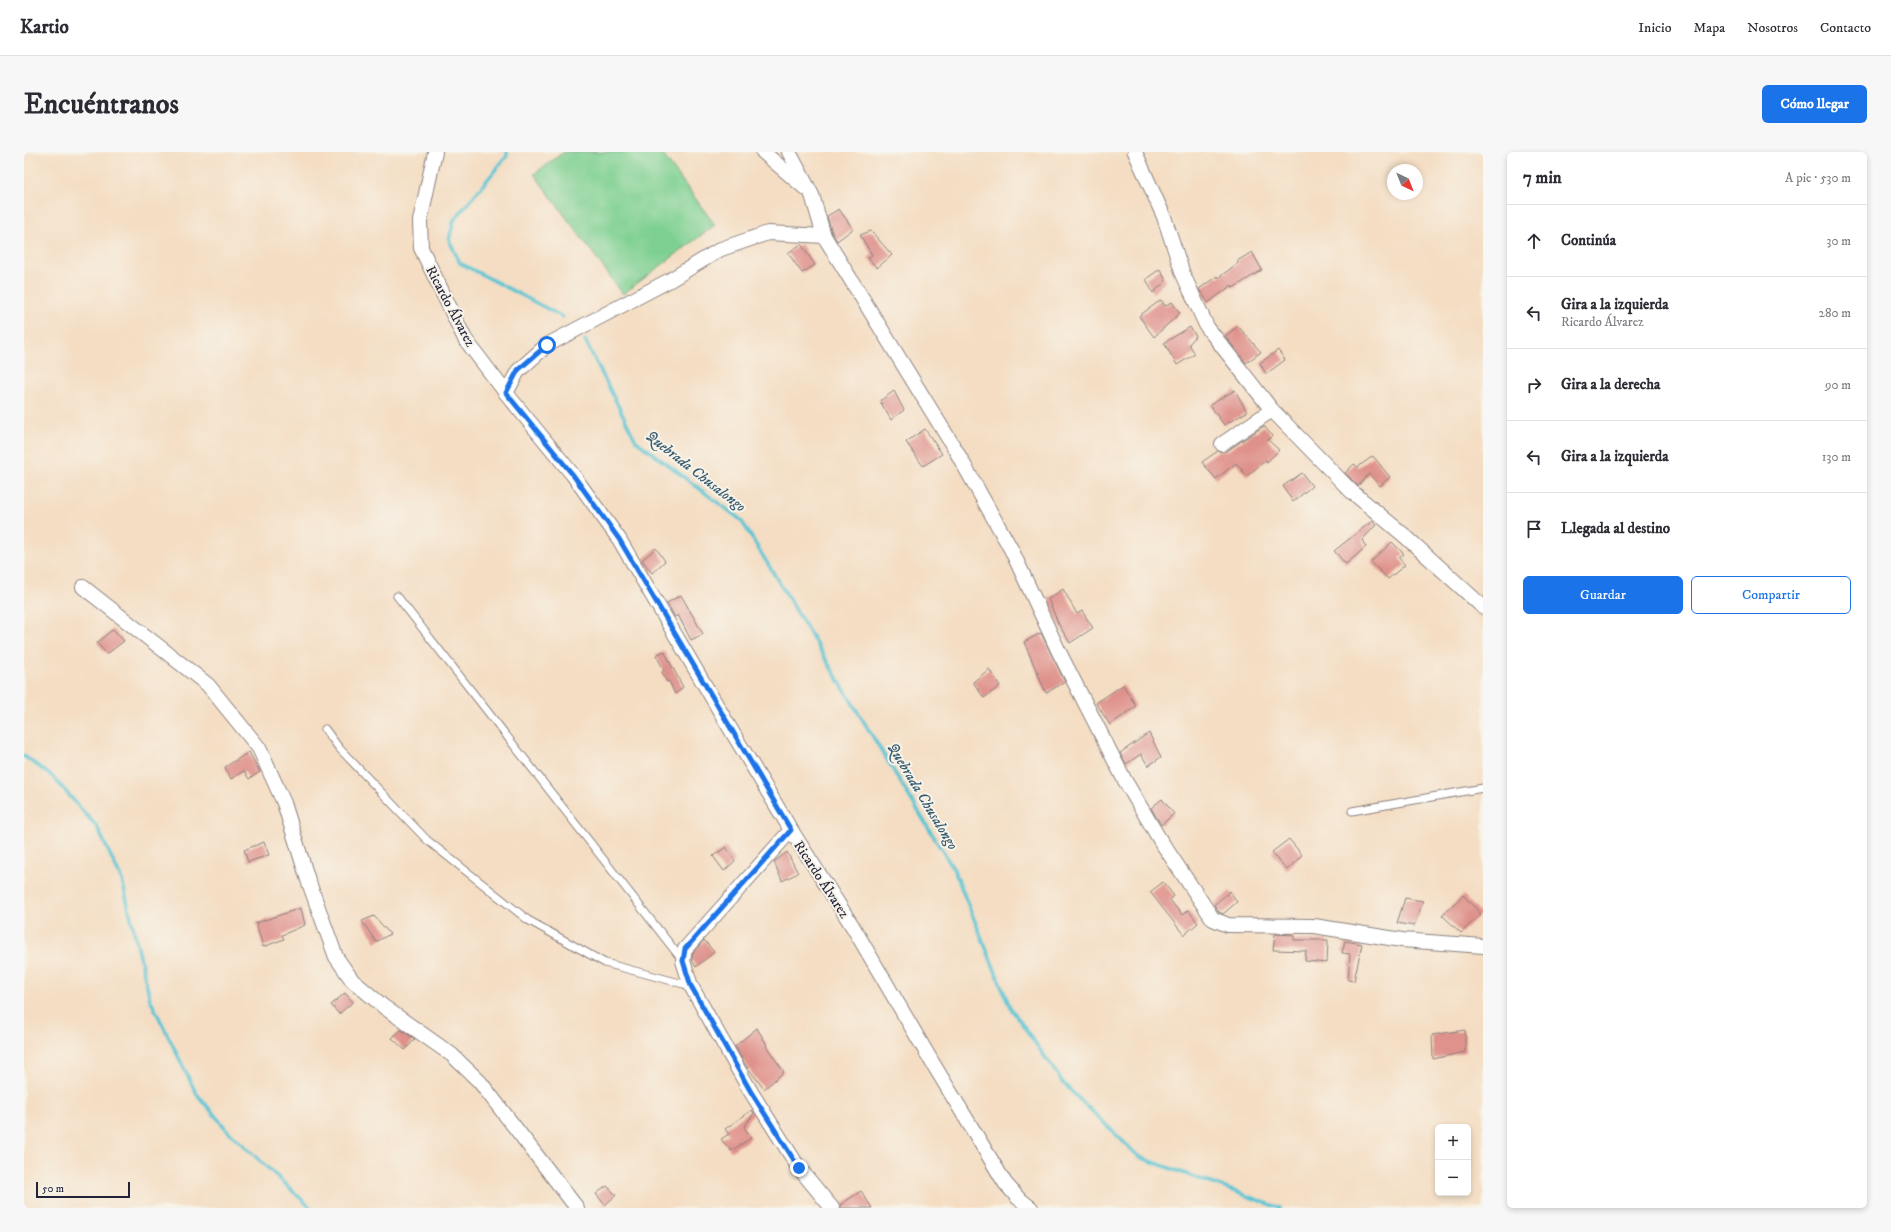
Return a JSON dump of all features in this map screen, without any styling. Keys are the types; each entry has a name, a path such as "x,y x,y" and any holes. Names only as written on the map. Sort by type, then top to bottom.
{"street":[{"name":"Ricardo Álvarez","path":"435,152 420,221 421,248 465,339 506,393 573,475 619,539 791,830 853,927 1005,1183 1018,1198 1031,1208"},
{"path":"763,152 812,195"},
{"path":"789,152 812,195 824,236 955,449 1011,548 1059,652 1124,779 1160,840 1213,919 1228,925 1314,926 1402,940 1483,946"},
{"path":"1135,152 1164,217 1183,274 1207,328 1272,410 1350,491 1411,541 1483,607"},
{"path":"506,393 518,370 547,345 670,280 721,249 768,233 824,236"},
{"path":"1222,444 1272,410"},
{"path":"83,587 208,685 259,748 284,803 308,880 336,957 352,980 384,1008 452,1055 480,1082 577,1208"},
{"path":"791,830 685,949 683,961 691,986 775,1130 799,1168 832,1208"}],"lane":[{"path":"397,596 683,961"},
{"path":"325,729 339,748 427,840 528,920 605,964 691,986"},
{"path":"1352,811 1483,788"}],"green space":[{"path":"564,152 661,152 715,225 623,294 534,174"}],"building":[{"path":"839,209 853,229 837,241 832,233 827,216"},
{"path":"871,231 892,255 877,268 868,258 872,255 860,235"},
{"path":"801,244 815,265 802,273 788,253"},
{"path":"1252,252 1262,270 1233,288 1232,285 1208,303 1199,289 1217,276 1218,278 1238,263 1237,261"},
{"path":"1160,269 1166,281 1153,293 1146,279"},
{"path":"1161,300 1165,306 1172,302 1180,313 1154,337 1139,316"},
{"path":"1238,326 1261,352 1246,363 1225,336"},
{"path":"1190,327 1196,336 1189,344 1195,354 1177,365 1164,343"},
{"path":"1278,350 1285,360 1266,374 1260,363"},
{"path":"1235,390 1247,412 1224,425 1210,405"},
{"path":"894,391 904,410 891,420 880,401"},
{"path":"1264,426 1272,436 1268,440 1279,450 1267,462 1266,460 1247,476 1236,463 1216,479 1202,462 1218,451 1227,451"},
{"path":"925,429 942,454 923,466 906,442"},
{"path":"1373,456 1390,477 1380,486 1369,474 1358,486 1345,473 1354,464 1358,467"},
{"path":"1302,473 1312,486 1293,502 1283,486"},
{"path":"1372,521 1376,525 1362,540 1366,547 1346,564 1334,551"},
{"path":"1392,542 1404,554 1399,558 1405,565 1388,579 1371,562"},
{"path":"656,548 665,561 652,573 642,560"},
{"path":"1063,589 1077,614 1082,611 1093,628 1070,643 1059,625 1048,599"},
{"path":"681,595 703,634 691,640 678,615 675,617 667,603"},
{"path":"113,629 124,641 107,654 97,643"},
{"path":"1041,633 1065,682 1046,693 1024,642"},
{"path":"664,651 683,687 675,694 669,681 667,682 662,672 664,670 656,655"},
{"path":"989,669 1000,686 984,698 973,682"},
{"path":"1123,685 1136,706 1110,725 1096,703"},
{"path":"1149,733 1161,757 1148,766 1141,754 1126,764 1120,753"},
{"path":"249,752 260,772 249,779 244,771 231,779 225,767"},
{"path":"1162,799 1174,814 1161,825 1151,808"},
{"path":"1289,839 1302,855 1287,870 1272,852"},
{"path":"264,842 269,855 248,862 244,850"},
{"path":"726,847 735,861 724,871 713,856"},
{"path":"787,852 798,873 782,881 774,862"},
{"path":"1163,882 1174,896 1170,900 1182,915 1188,910 1198,923 1184,935 1150,892"},
{"path":"1230,891 1237,902 1223,914 1219,912 1214,905"},
{"path":"1463,895 1481,914 1461,933 1442,915"},
{"path":"1405,898 1423,901 1414,926 1397,923"},
{"path":"301,908 305,925 282,935 284,939 263,947 256,923"},
{"path":"374,916 390,934 376,942 362,921"},
{"path":"1275,934 1294,935 1294,940 1328,940 1327,963 1305,961 1306,951 1273,950"},
{"path":"704,940 714,952 696,967 692,960 693,953"},
{"path":"1345,941 1362,944 1354,981 1348,980 1350,954 1342,953"},
{"path":"345,993 353,1002 339,1014 331,1005"},
{"path":"757,1028 767,1045 766,1046 784,1072 764,1089 745,1064 735,1046"},
{"path":"401,1030 415,1039 405,1050 392,1038"},
{"path":"1465,1030 1465,1052 1433,1059 1432,1035"},
{"path":"752,1110 754,1113 744,1127 751,1138 731,1151 721,1139 729,1134 725,1129"},
{"path":"607,1186 616,1195 605,1205 596,1194"},
{"path":"861,1191 872,1208 840,1208 840,1205"}],"waterway":[{"name":"Quebrada Chusalongo","path":"507,152 507,156 454,220 449,240 460,263 563,317"},
{"name":"Quebrada Chusalongo","path":"585,340 636,441 741,520 954,870 1010,1007 1064,1084 1139,1157 1280,1208"},
{"path":"24,756 53,777 97,827 122,880 150,999 196,1093 228,1131 311,1208"}],"route":[{"path":"547,345 518,370 506,393 573,475 619,539 791,830 685,949 683,961 691,986 751,1092 799,1168"}]}
